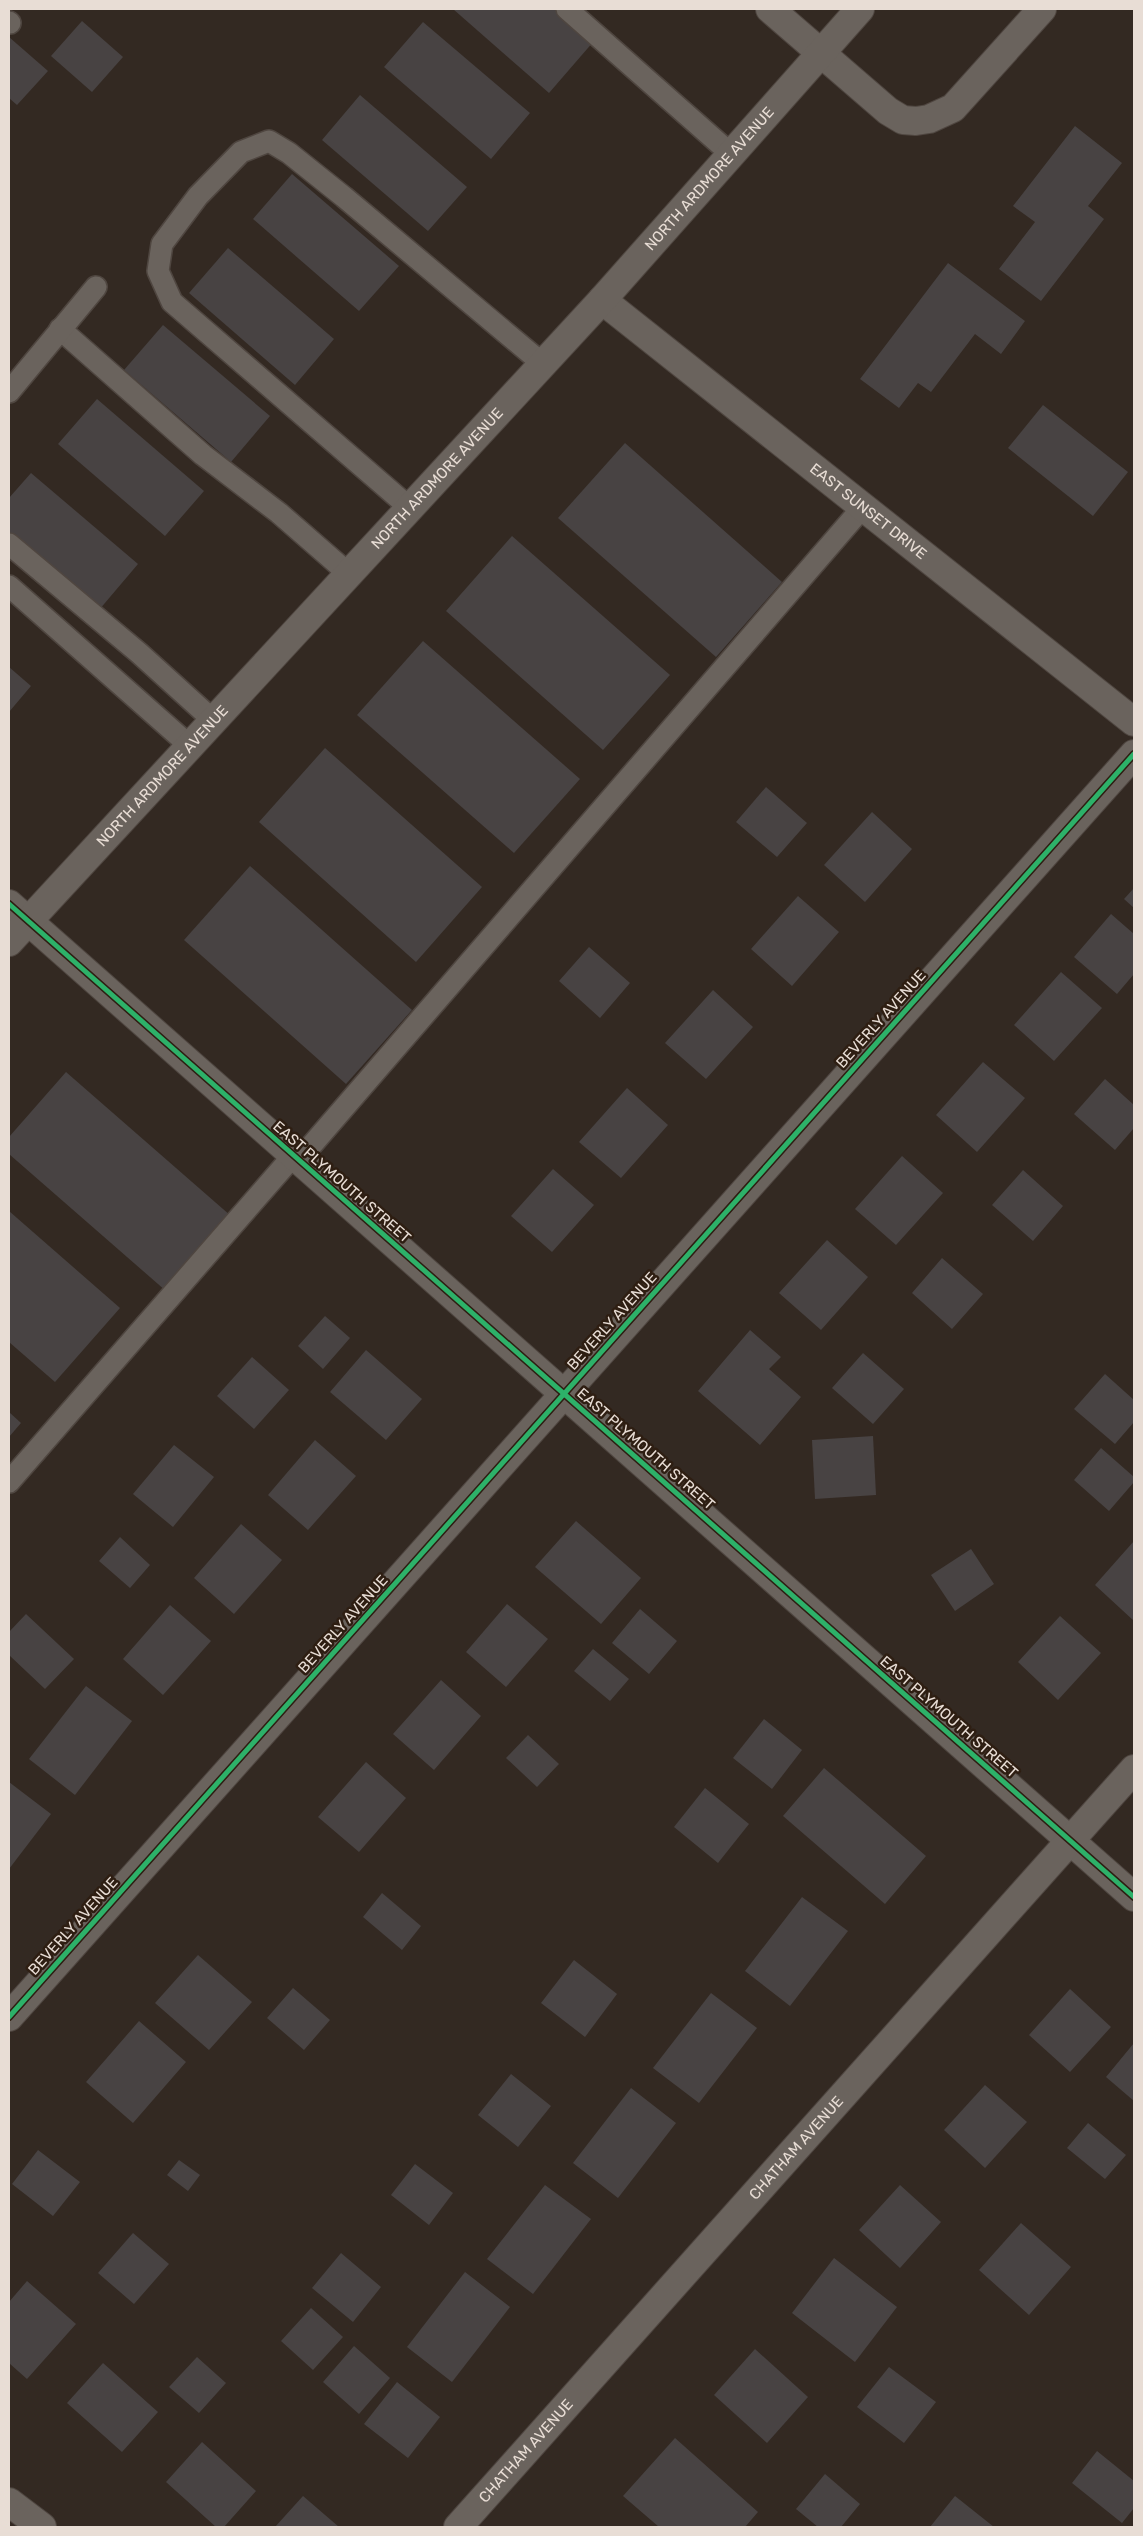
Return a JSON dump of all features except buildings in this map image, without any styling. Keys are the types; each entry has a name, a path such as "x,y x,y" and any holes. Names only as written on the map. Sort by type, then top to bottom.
{"street":[{"path":"770,9 888,111 903,120 929,119 953,108 1042,9"},
{"name":"NORTH ARDMORE AVENUE","path":"9,942 18,912 214,721 544,364 860,9"},
{"name":"EAST SUNSET DRIVE","path":"602,300 1134,722"},
{"name":"BEVERLY AVENUE","path":"9,2017 1134,754"},
{"name":"EAST PLYMOUTH STREET","path":"18,912 1134,1897"},
{"name":"CHATHAM AVENUE","path":"458,2527 1134,1769"},
{"path":"9,2502 42,2527"}],"lane":[{"path":"567,9 731,154"},
{"path":"410,508 172,302 158,271 162,244 198,196 241,152 268,141 289,153 344,197 544,364"},
{"path":"9,392 96,287"},
{"path":"60,329 203,455 278,513 349,574"},
{"path":"9,1482 296,1158 863,507"},
{"path":"9,544 139,653 214,721"},
{"path":"9,586 190,746"}],"cycle path":[{"path":"9,2017 1134,754"},
{"path":"9,904 1134,1897"}]}
